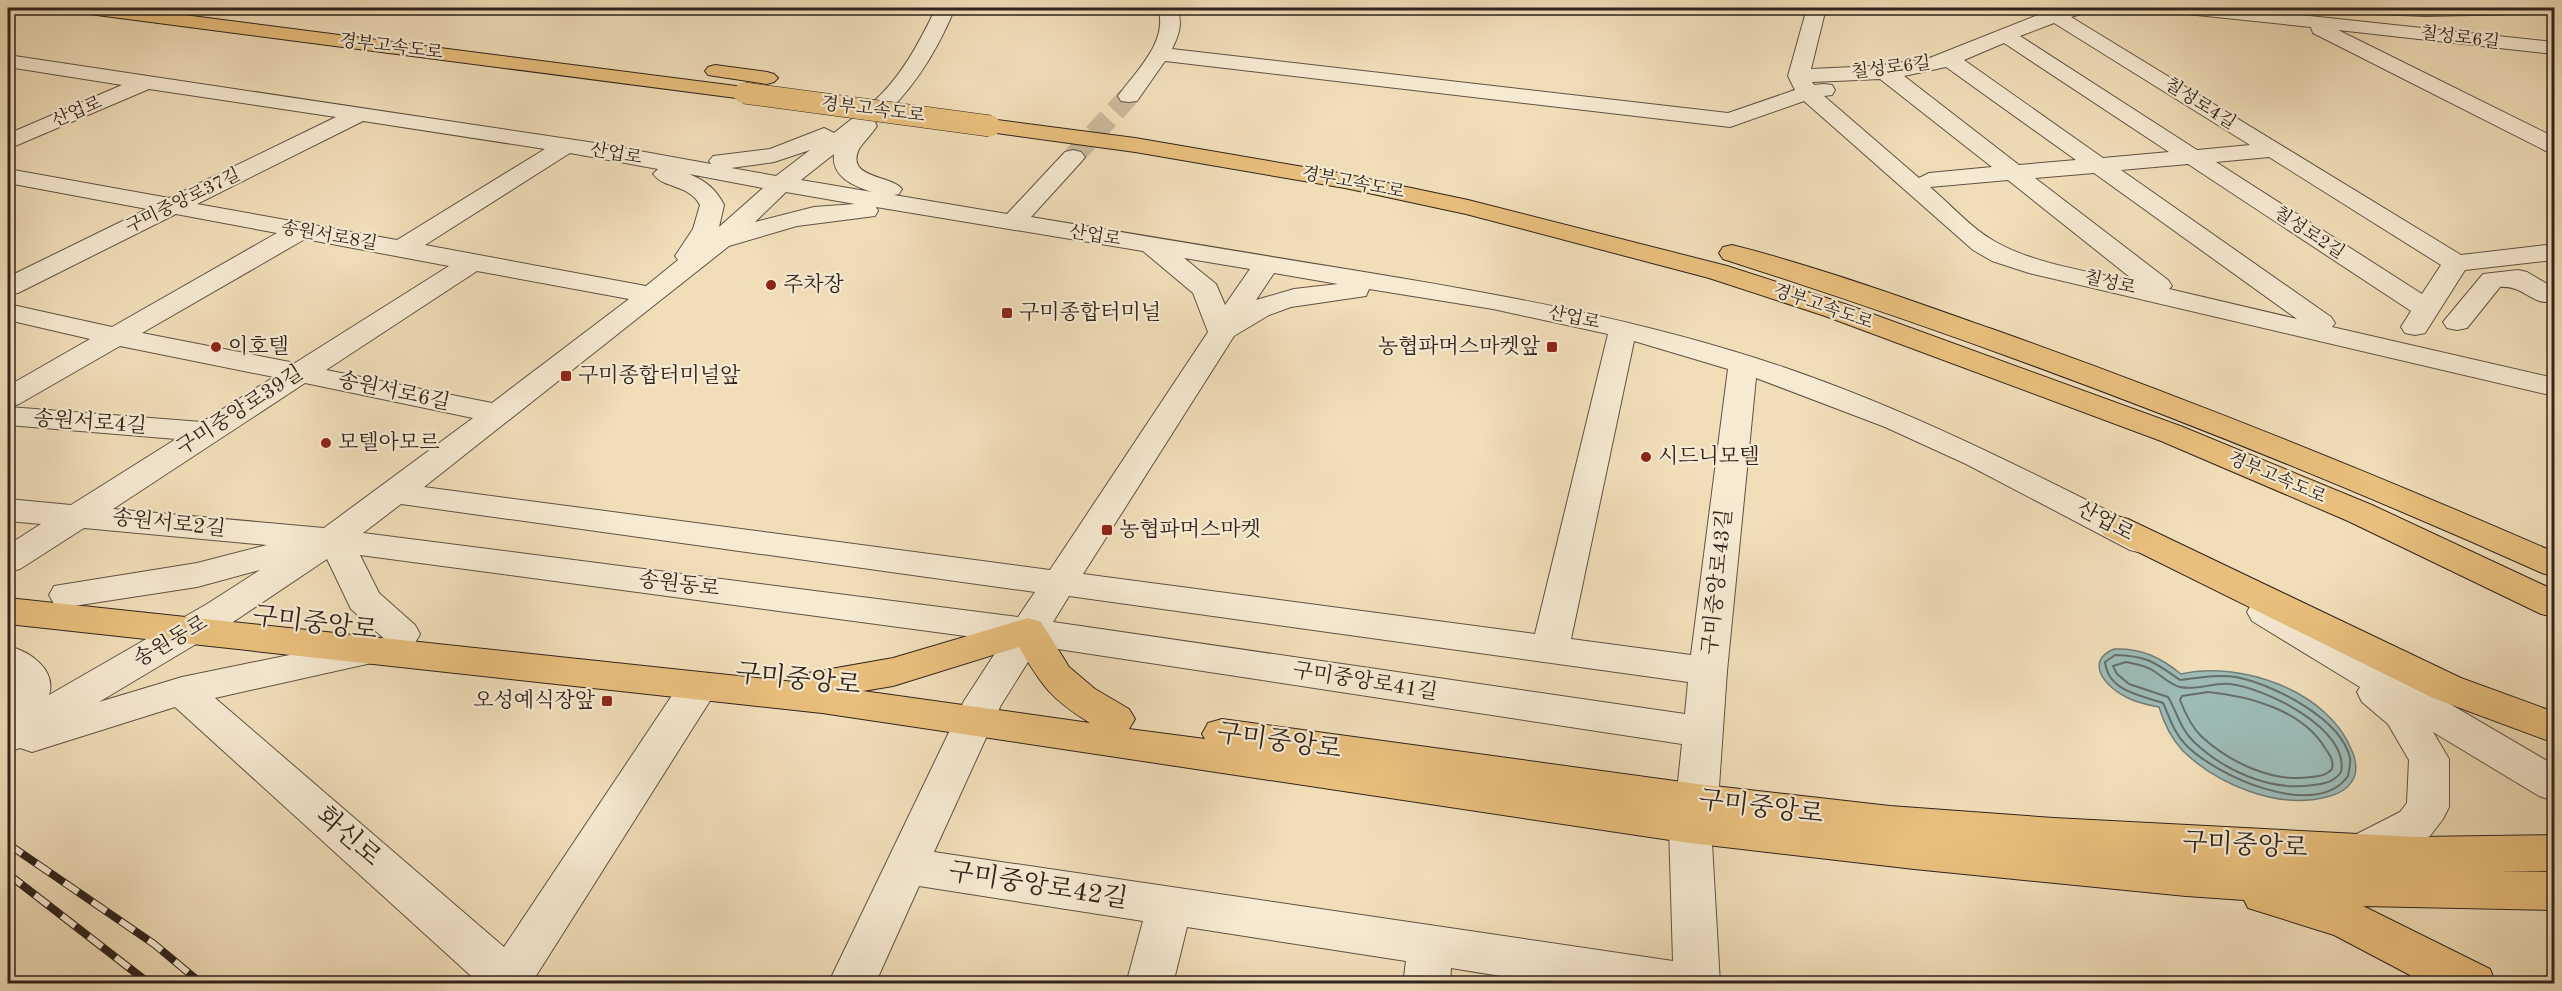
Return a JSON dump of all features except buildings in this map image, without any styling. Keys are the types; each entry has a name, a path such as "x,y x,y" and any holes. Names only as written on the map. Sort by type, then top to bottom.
{"main road":[{"name":"경부고속도로","path":"89,8 744,93 1173,131 1374,167 1528,200 1720,250 1859,292 2121,385 2395,494 2554,565"},
{"name":"경부고속도로","path":"215,8 767,78 999,117 1345,181 1468,207 1718,272 1846,314 2172,434 2360,513 2554,604"},
{"path":"2116,527 2447,688 2554,728"},
{"name":"구미중앙로","path":"8,589 67,595 205,622"},
{"name":"구미중앙로","path":"8,611 205,622 387,643 699,686 822,699 1114,719 1694,813 2416,855 2554,853"},
{"path":"822,683 893,672 1028,631 1056,677 1081,699 1114,719"},
{"name":"구미중앙로","path":"387,643 822,683 978,711 1694,813 2186,878 2393,889 2554,891"},
{"path":"2186,878 2247,889 2346,919 2473,984"}],"street":[{"path":"824,8 905,8"},
{"path":"945,8 915,68 880,108 844,156 846,166 852,174 870,183 1004,220"},
{"path":"1129,96 1159,54 1172,26 1168,8"},
{"path":"1811,84 1816,8"},
{"path":"1811,84 1831,8"},
{"name":"칠성로6길","path":"1159,54 1730,120 1811,84 1949,59 2055,15 2082,8"},
{"name":"칠성로6길","path":"2187,8 2554,48"},
{"path":"2376,8 2425,10 2518,8"},
{"name":"칠성로4길","path":"2055,15 2274,150"},
{"path":"2299,19 2554,146"},
{"path":"2005,35 2192,158"},
{"path":"1949,59 2099,165"},
{"name":"산업로","path":"8,61 595,150 781,184 1493,301 1623,328 1830,393 1977,457 2116,527 2316,640 2554,785"},
{"path":"1884,71 2014,173"},
{"name":"산업로","path":"8,142 147,82"},
{"name":"칠성로","path":"1811,84 2002,241 2020,252 2049,262 2321,322 2402,347 2554,387"},
{"name":"칠성로","path":"1811,84 1982,244 2001,255 2029,265 2313,329 2554,378"},
{"path":"595,150 711,161 760,158 798,148 880,108"},
{"name":"송원동로","path":"8,737 205,622 330,540 395,493 678,274 719,241 781,184 880,108"},
{"name":"구미중앙로37길","path":"8,286 359,115"},
{"name":"산업로","path":"401,249 566,146"},
{"path":"595,150 692,183 704,191 709,198 712,206 706,229 678,274"},
{"path":"2274,150 2456,263 2543,282"},
{"name":"칠성로4길","path":"1929,180 2274,150"},
{"path":"719,241 789,220 850,210 1004,220 1073,157"},
{"name":"칠성로2길","path":"2192,158 2426,309"},
{"name":"칠성로","path":"2099,165 2321,322"},
{"name":"칠성로","path":"2014,173 2158,286"},
{"name":"송원서로8길","path":"8,176 651,295"},
{"path":"8,195 36,182"},
{"path":"8,398 301,230"},
{"path":"1149,244 1194,278 1206,290 1221,333"},
{"name":"구미중앙로39길","path":"8,561 473,262"},
{"path":"2402,347 2456,263"},
{"path":"851,984 978,711 1266,264"},
{"path":"2457,322 2492,280 2543,282"},
{"path":"1221,333 1259,309 1282,301 1319,294 1402,286"},
{"name":"송원서로6길","path":"8,312 496,413"},
{"name":"산업로","path":"1550,650 1623,328"},
{"name":"구미중앙로43길","path":"1697,984 1694,813 1743,364"},
{"name":"송원서로4길","path":"8,416 208,432"},
{"path":"395,493 1708,671"},
{"name":"송원서로2길","path":"8,510 330,540"},
{"path":"8,745 182,691 387,643 348,564 330,540 197,575 67,595"},
{"name":"송원동로","path":"330,540 1028,631"},
{"name":"구미중앙로41길","path":"1028,631 1702,732"},
{"path":"2316,640 2402,714 2429,759 2428,807 2415,824 2362,852"},
{"path":"8,659 27,669 33,682 31,696 20,711 8,721"},
{"path":"511,981 699,686"},
{"name":"화신로","path":"182,691 511,981"},
{"name":"구미중앙로42길","path":"906,866 1170,906 1429,964 1689,984"},
{"path":"1149,984 1170,906"}],"water":[{"path":"2114,649 2142,652 2181,674 2204,671 2255,676 2303,697 2324,712 2340,730 2355,758 2354,778 2347,787 2326,797 2288,800 2249,791 2213,774 2183,751 2168,731 2159,707 2130,699 2112,688 2106,681 2099,668 2100,661 2105,654"}],"tunnel":[{"path":"1073,157 1129,96"}],"railway":[{"path":"8,844 154,944 202,984"},
{"path":"8,874 150,984"}],"place":[{"name":"주차장","path":"771,285"},
{"name":"구미종합터미널","path":"1007,313"},
{"name":"이호텔","path":"216,347"},
{"name":"농협파머스마켓앞","path":"1552,347"},
{"name":"구미종합터미널앞","path":"566,376"},
{"name":"모텔아모르","path":"326,443"},
{"name":"시드니모텔","path":"1646,457"},
{"name":"농협파머스마켓","path":"1107,530"},
{"name":"오성예식장앞","path":"607,701"}]}
